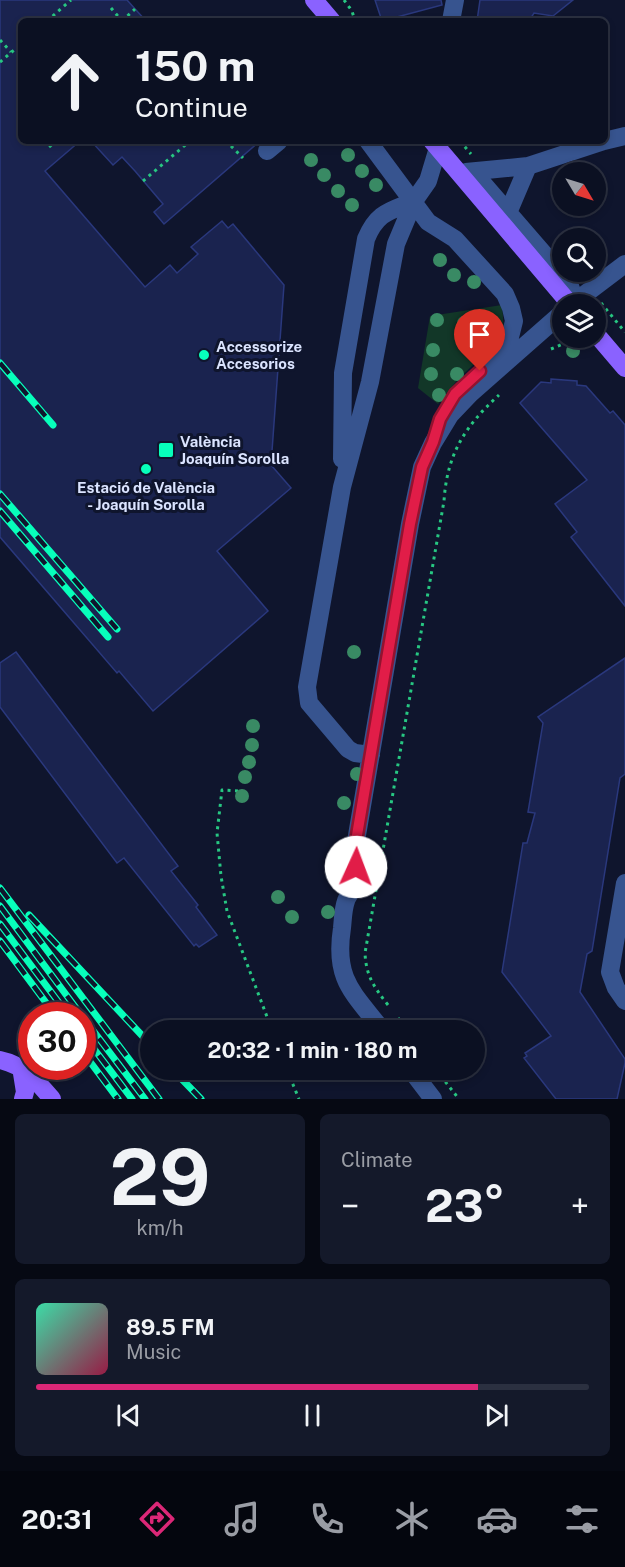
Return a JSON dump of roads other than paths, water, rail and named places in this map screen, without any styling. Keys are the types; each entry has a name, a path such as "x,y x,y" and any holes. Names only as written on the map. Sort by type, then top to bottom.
{"main road":[{"path":"314,0 329,18"},
{"path":"437,144 469,168 506,218 508,234 562,294"},
{"path":"606,346 625,368"},
{"path":"8,1062 25,1092 23,1099"},
{"path":"8,1062 35,1079 52,1099"}],"street":[{"path":"452,18 455,0"},
{"path":"608,140 625,136"},
{"path":"370,144 428,222 455,239 505,294 514,321 510,337 502,350 455,394 440,419 422,467 410,524 355,847 356,867 351,892 346,900 339,949 339,962 349,987 374,1020"},
{"path":"371,755 355,753 348,749 309,703 306,687 342,487 370,382 396,244 414,201 428,181 437,144"},
{"path":"469,168 528,166 595,144"},
{"path":"506,218 528,166"},
{"path":"342,487 343,373 366,239 382,214 414,201"},
{"path":"584,294 625,264"},
{"path":"433,442 450,415 470,394 552,322"},
{"path":"625,883 610,972 616,988 625,1001"},
{"path":"419,1080 433,1099"}],"railway":[{"path":"0,363 53,425"},
{"path":"0,494 117,629"},
{"path":"0,511 108,637"},
{"path":"0,888 159,1099"},
{"path":"0,906 72,1002"},
{"path":"29,915 140,1033"},
{"path":"0,924 58,1002"},
{"path":"0,941 46,1002"},
{"path":"96,1034 145,1099"},
{"path":"96,1051 132,1099"},
{"path":"96,1070 118,1099"},
{"path":"183,1080 201,1099"}],"place":[{"name":"Accessorize Accesorios","path":"204,355"},
{"name":"València Joaquín Sorolla","path":"166,450"},
{"name":"Estació de València - Joaquín Sorolla","path":"146,469"}]}
